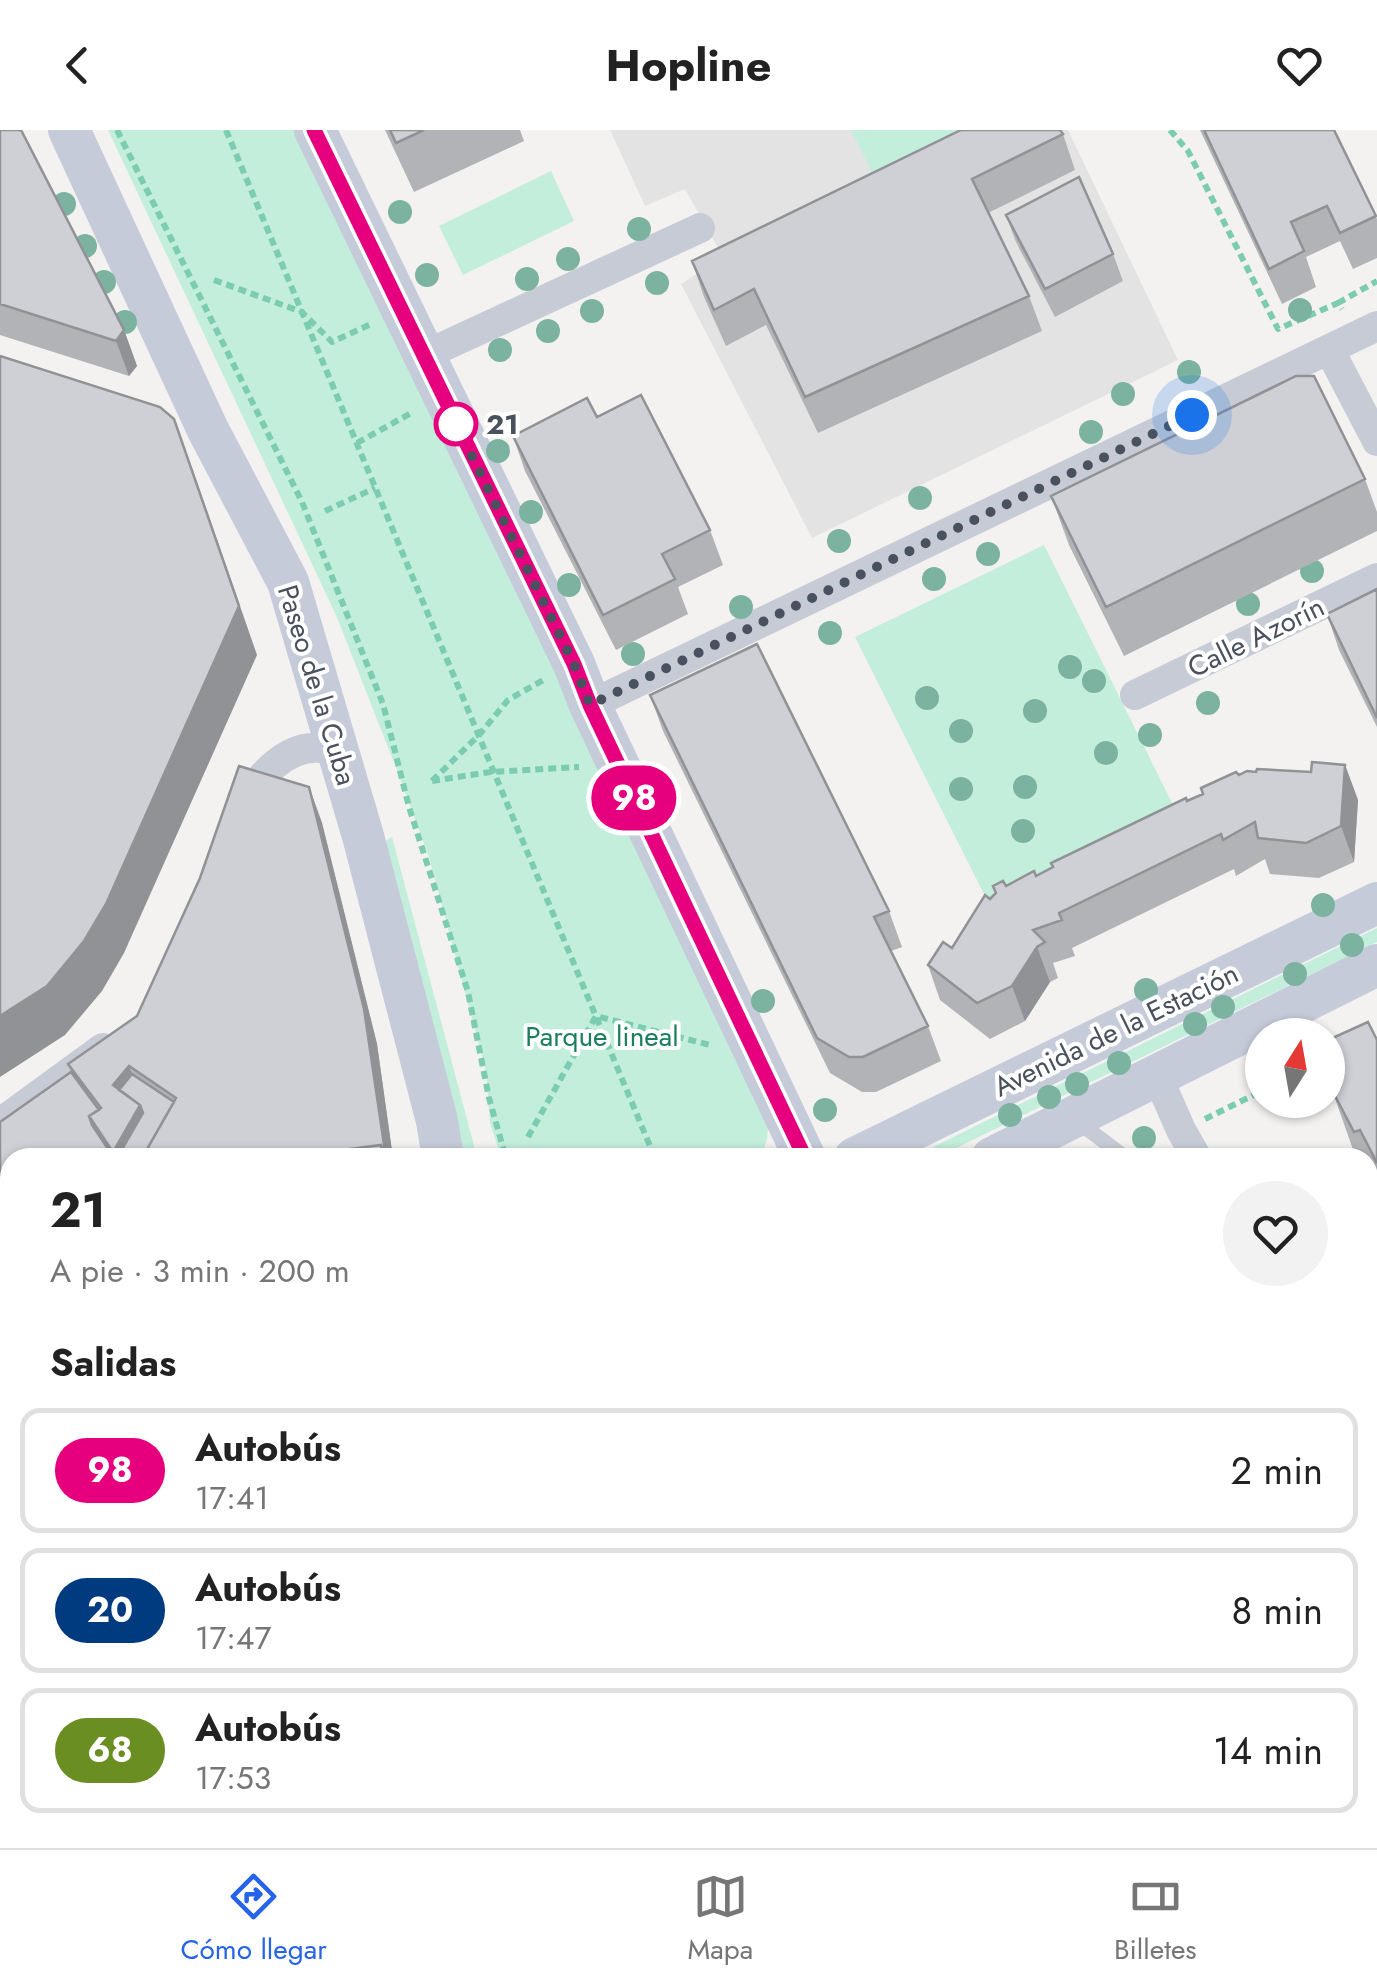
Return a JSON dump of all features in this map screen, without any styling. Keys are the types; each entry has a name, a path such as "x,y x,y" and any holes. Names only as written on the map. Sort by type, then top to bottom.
{"main road":[{"name":"Paseo de la Cuba","path":"69,130 194,427 288,582 387,930 441,1148"},
{"path":"314,130 574,664 800,1148"},
{"name":"Avenida de la Estación","path":"877,1148 1377,904"},
{"name":"Avenida de la Estación","path":"1012,1148 1377,965"}],"street":[{"path":"423,356 700,228"},
{"path":"590,705 1369,330"},
{"path":"1329,349 1377,441"},
{"name":"Calle Azorín","path":"1136,695 1377,578"},
{"path":"227,838 252,787 281,760 310,747 337,751"},
{"path":"0,1123 126,1028"},
{"path":"1156,1074 1191,1148"}],"lane":[{"path":"1072,1117 1113,1148"}],"path":[{"path":"226,130 650,1148"},
{"path":"1170,130 1188,151 1278,329 1377,281"},
{"path":"214,280 302,312 332,342 386,318"},
{"path":"1338,303 1369,330"},
{"path":"357,443 419,409"},
{"path":"325,511 375,488"},
{"path":"574,664 508,700 432,781 494,772 595,767"},
{"path":"596,1016 721,1048"},
{"path":"528,1137 596,1016"}],"shaded area":[{"path":"610,130 1068,130 1178,360 812,538 681,284 723,257 685,189 645,206"}],"green space":[{"name":"Parque lineal","path":"108,130 300,130 769,1115 764,1148 498,1148 490,1123 486,1071 429,857 336,615"},
{"path":"851,130 970,130 874,176"},
{"path":"551,171 574,221 463,275 439,226"},
{"path":"1044,545 1178,815 991,908 855,637"},
{"path":"392,837 475,1148 458,1148 384,842"},
{"path":"1377,928 1377,942 956,1148 933,1147"}],"building":[{"path":"0,130 21,130 124,330 116,341 0,304"},
{"path":"390,130 424,130 396,143"},
{"path":"961,130 1060,130 1063,134 972,179 1029,296 805,397 754,289 714,310 692,261"},
{"path":"1204,130 1334,130 1376,216 1340,233 1327,206 1291,222 1304,251 1269,269"},
{"path":"1079,177 1113,254 1045,289 1006,215"},
{"path":"0,356 160,407 174,419 239,606 106,904 84,941 47,986 0,1016"},
{"path":"1296,376 1314,376 1365,479 1106,607 1051,496"},
{"path":"641,395 710,530 662,554 675,579 603,615 513,436 587,398 597,417"},
{"path":"1377,589 1377,718 1327,614"},
{"path":"757,644 889,911 874,917 928,1026 863,1057 849,1057 817,1038 650,695"},
{"path":"1312,762 1345,765 1341,826 1306,843 1258,838 1255,822 1223,840 1221,834 1059,913 1062,920 1033,930 1045,942 1037,947 1012,986 977,1003 928,965 943,942 952,948 985,895 990,899 996,893 993,886 1003,881 1006,886 1034,871 1036,876 1053,867 1051,863 1186,798 1187,801 1203,794 1201,788 1236,772 1311,772"},
{"path":"239,766 309,787 364,1009 385,1148 148,1148 176,1098 129,1066 113,1085 140,1105 115,1148 110,1148 89,1116 101,1108 68,1064 137,1016 200,878"},
{"path":"1368,1022 1377,1040 1377,1148 1369,1148 1360,1130 1354,1132 1345,1115 1345,1032"},
{"path":"71,1072 99,1110 89,1116 107,1148 0,1148 0,1122"},
{"path":"132,1074 174,1102 148,1148 123,1148 143,1113 140,1105 119,1090"}],"bus line":[{"name":"98","path":"314,130 574,664 800,1148"}],"place":[{"name":"21","path":"456,424"}],"route":[{"path":"456,424 574,664 590,705 1192,415"}]}
